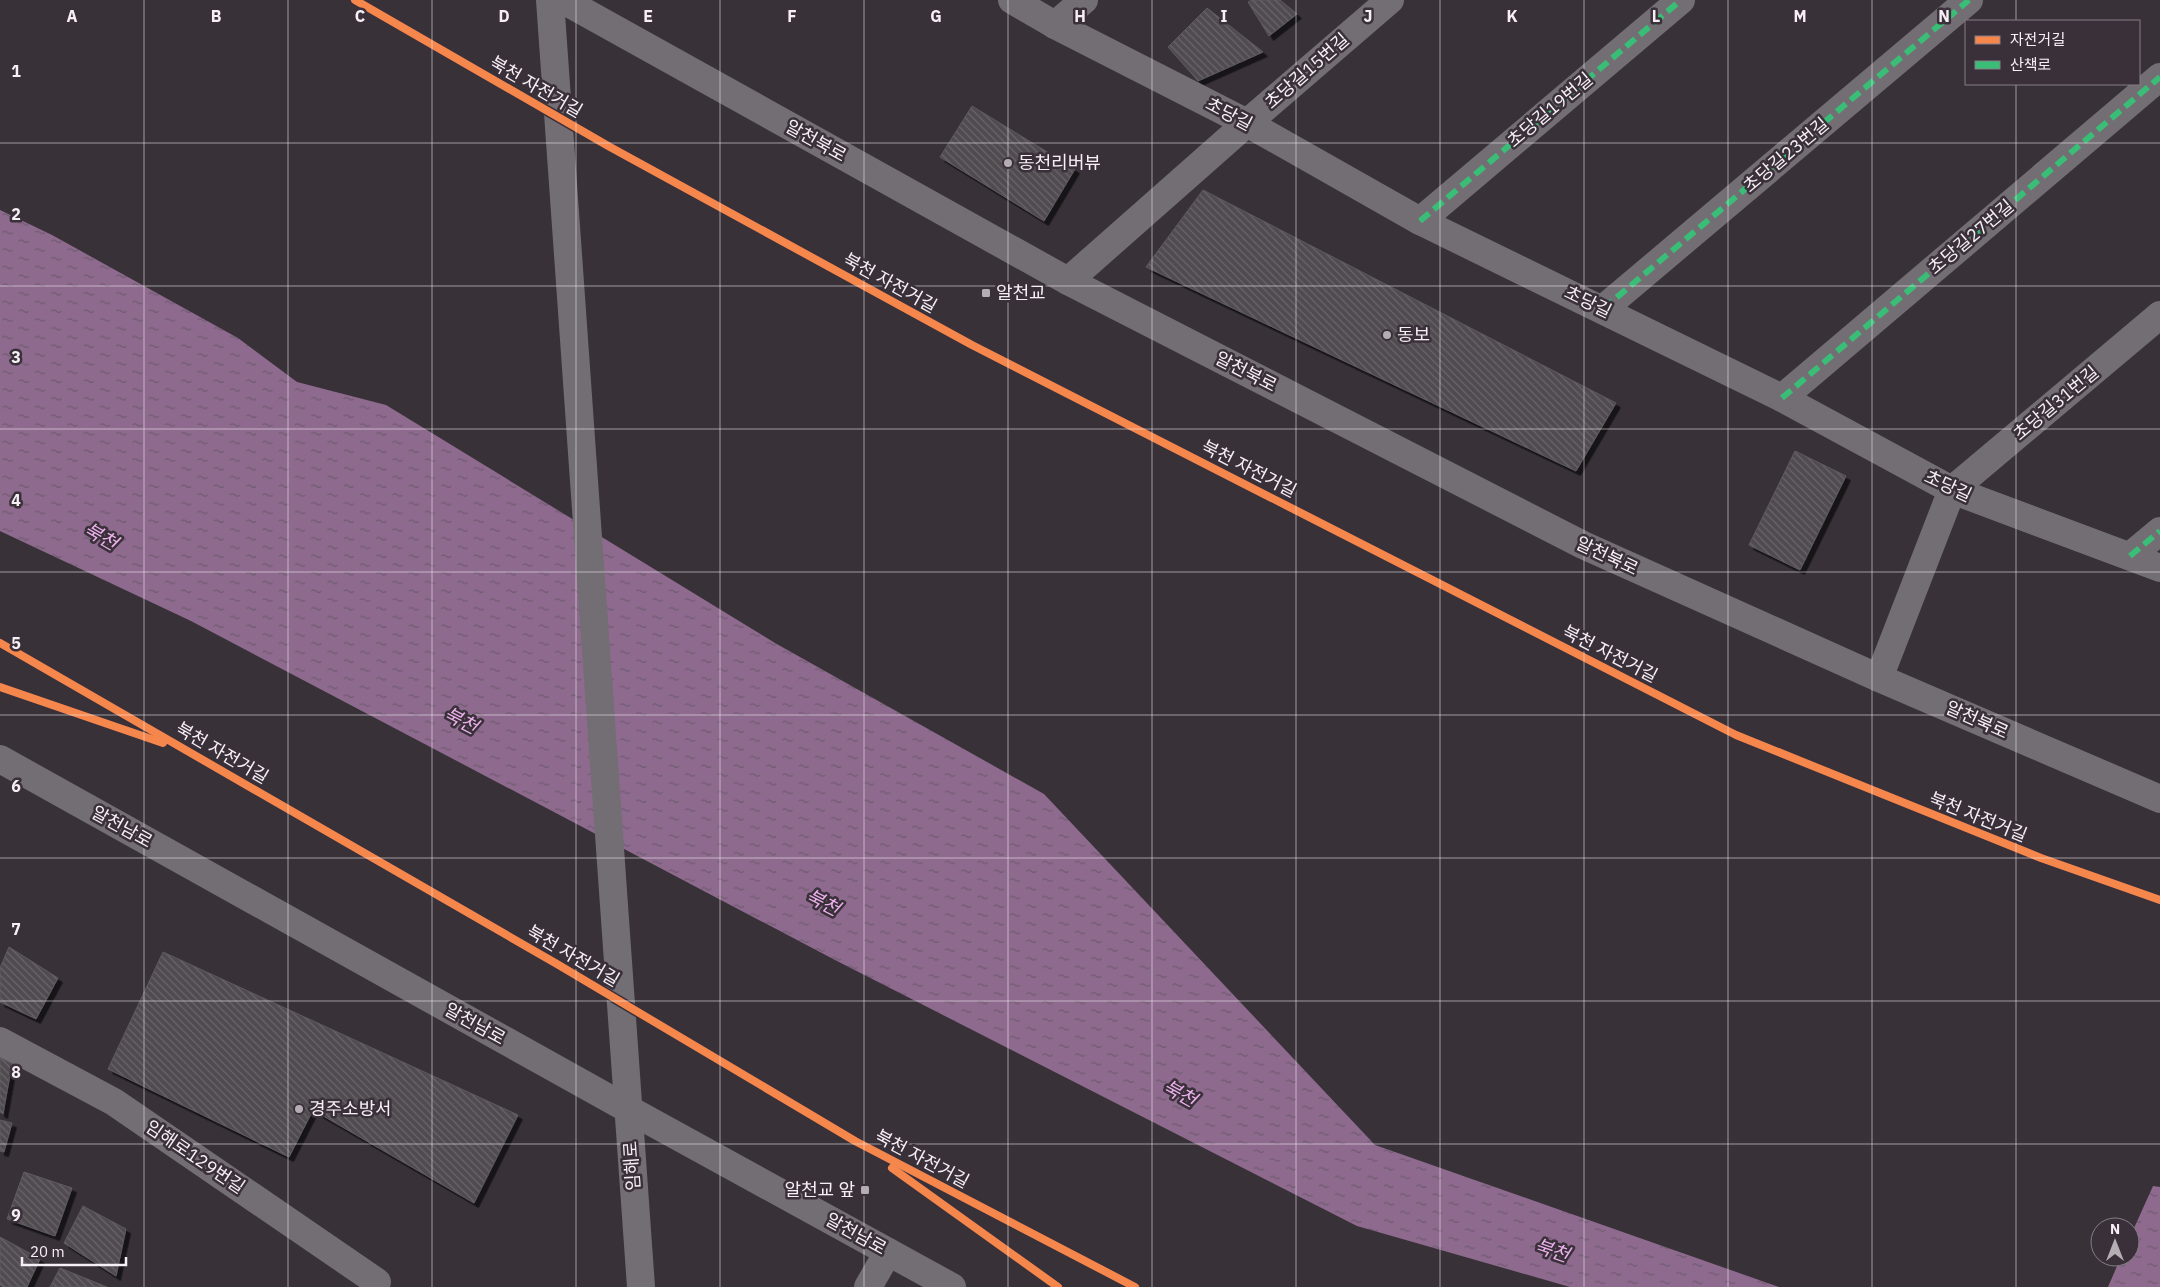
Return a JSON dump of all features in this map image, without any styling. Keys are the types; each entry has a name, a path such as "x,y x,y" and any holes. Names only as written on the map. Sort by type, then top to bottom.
{"street":[{"name":"임해로","path":"550,0 641,1287"},
{"name":"알천북로","path":"563,0 1068,281 1583,545 1880,678 2160,799"},
{"name":"초당길","path":"1012,0 1055,25 1247,123 1420,221 1782,398 1952,490 2160,568"},
{"path":"1055,25 1084,0"},
{"name":"초당길15번길","path":"1247,123 1390,0"},
{"name":"초당길19번길","path":"1420,221 1681,0"},
{"name":"초당길23번길","path":"1603,309 1968,0"},
{"name":"초당길27번길","path":"1782,398 2160,76"},
{"path":"1068,281 1247,123"},
{"name":"초당길31번길","path":"1952,490 2160,315"},
{"path":"1880,678 1952,490"},
{"path":"2130,556 2160,530"},
{"name":"알천남로","path":"0,759 952,1287"},
{"name":"임해로129번길","path":"0,1042 114,1102 377,1282 375,1287"},
{"path":"868,1287 888,1252"}],"water":[{"name":"북천","path":"0,210 52,235 238,338 297,382 386,405 775,643 1044,794 1375,1145 1779,1287 1570,1287 1357,1226 835,960 191,621 0,531"},
{"path":"2153,1186 2160,1187 2160,1287 2108,1287 2117,1267 2140,1267 2139,1217"}],"building":[{"path":"1252,0 1280,0 1297,14 1269,36 1248,2"},
{"path":"1207,8 1263,52 1198,81 1168,47"},
{"name":"동천리버뷰","path":"972,106 1075,169 1044,221 940,157"},
{"name":"동보","path":"1203,190 1616,403 1576,471 1146,267"},
{"path":"1795,451 1846,476 1800,570 1749,545"},
{"path":"9,947 58,978 36,1019 0,1002 0,968"},
{"path":"163,952 518,1115 474,1203 313,1110 289,1157 108,1069"},
{"path":"0,1057 12,1064 3,1114 0,1112"},
{"path":"0,1120 12,1123 4,1152 0,1151"},
{"path":"24,1172 72,1188 55,1236 7,1219"},
{"path":"83,1206 126,1229 116,1276 64,1243"},
{"path":"0,1237 40,1259 27,1287 3,1287 0,1285"},
{"path":"60,1268 107,1287 50,1287"}],"marked path":[{"path":"1420,221 1681,0"},
{"path":"1603,309 1969,0"},
{"path":"1782,398 2160,77"},
{"path":"2130,556 2160,531"}],"cycle path":[{"name":"북천 자전거길","path":"355,0 610,147 972,345 1736,735 2041,858 2160,900"},
{"name":"북천 자전거길","path":"0,643 557,964 855,1141 1135,1287"},
{"path":"0,687 163,743"},
{"path":"892,1168 1058,1287"}],"place":[{"name":"동천리버뷰","path":"1008,163"},
{"name":"알천교","path":"986,293"},
{"name":"동보","path":"1387,335"},
{"name":"경주소방서","path":"299,1109"},
{"name":"알천교 앞","path":"865,1190"}]}
